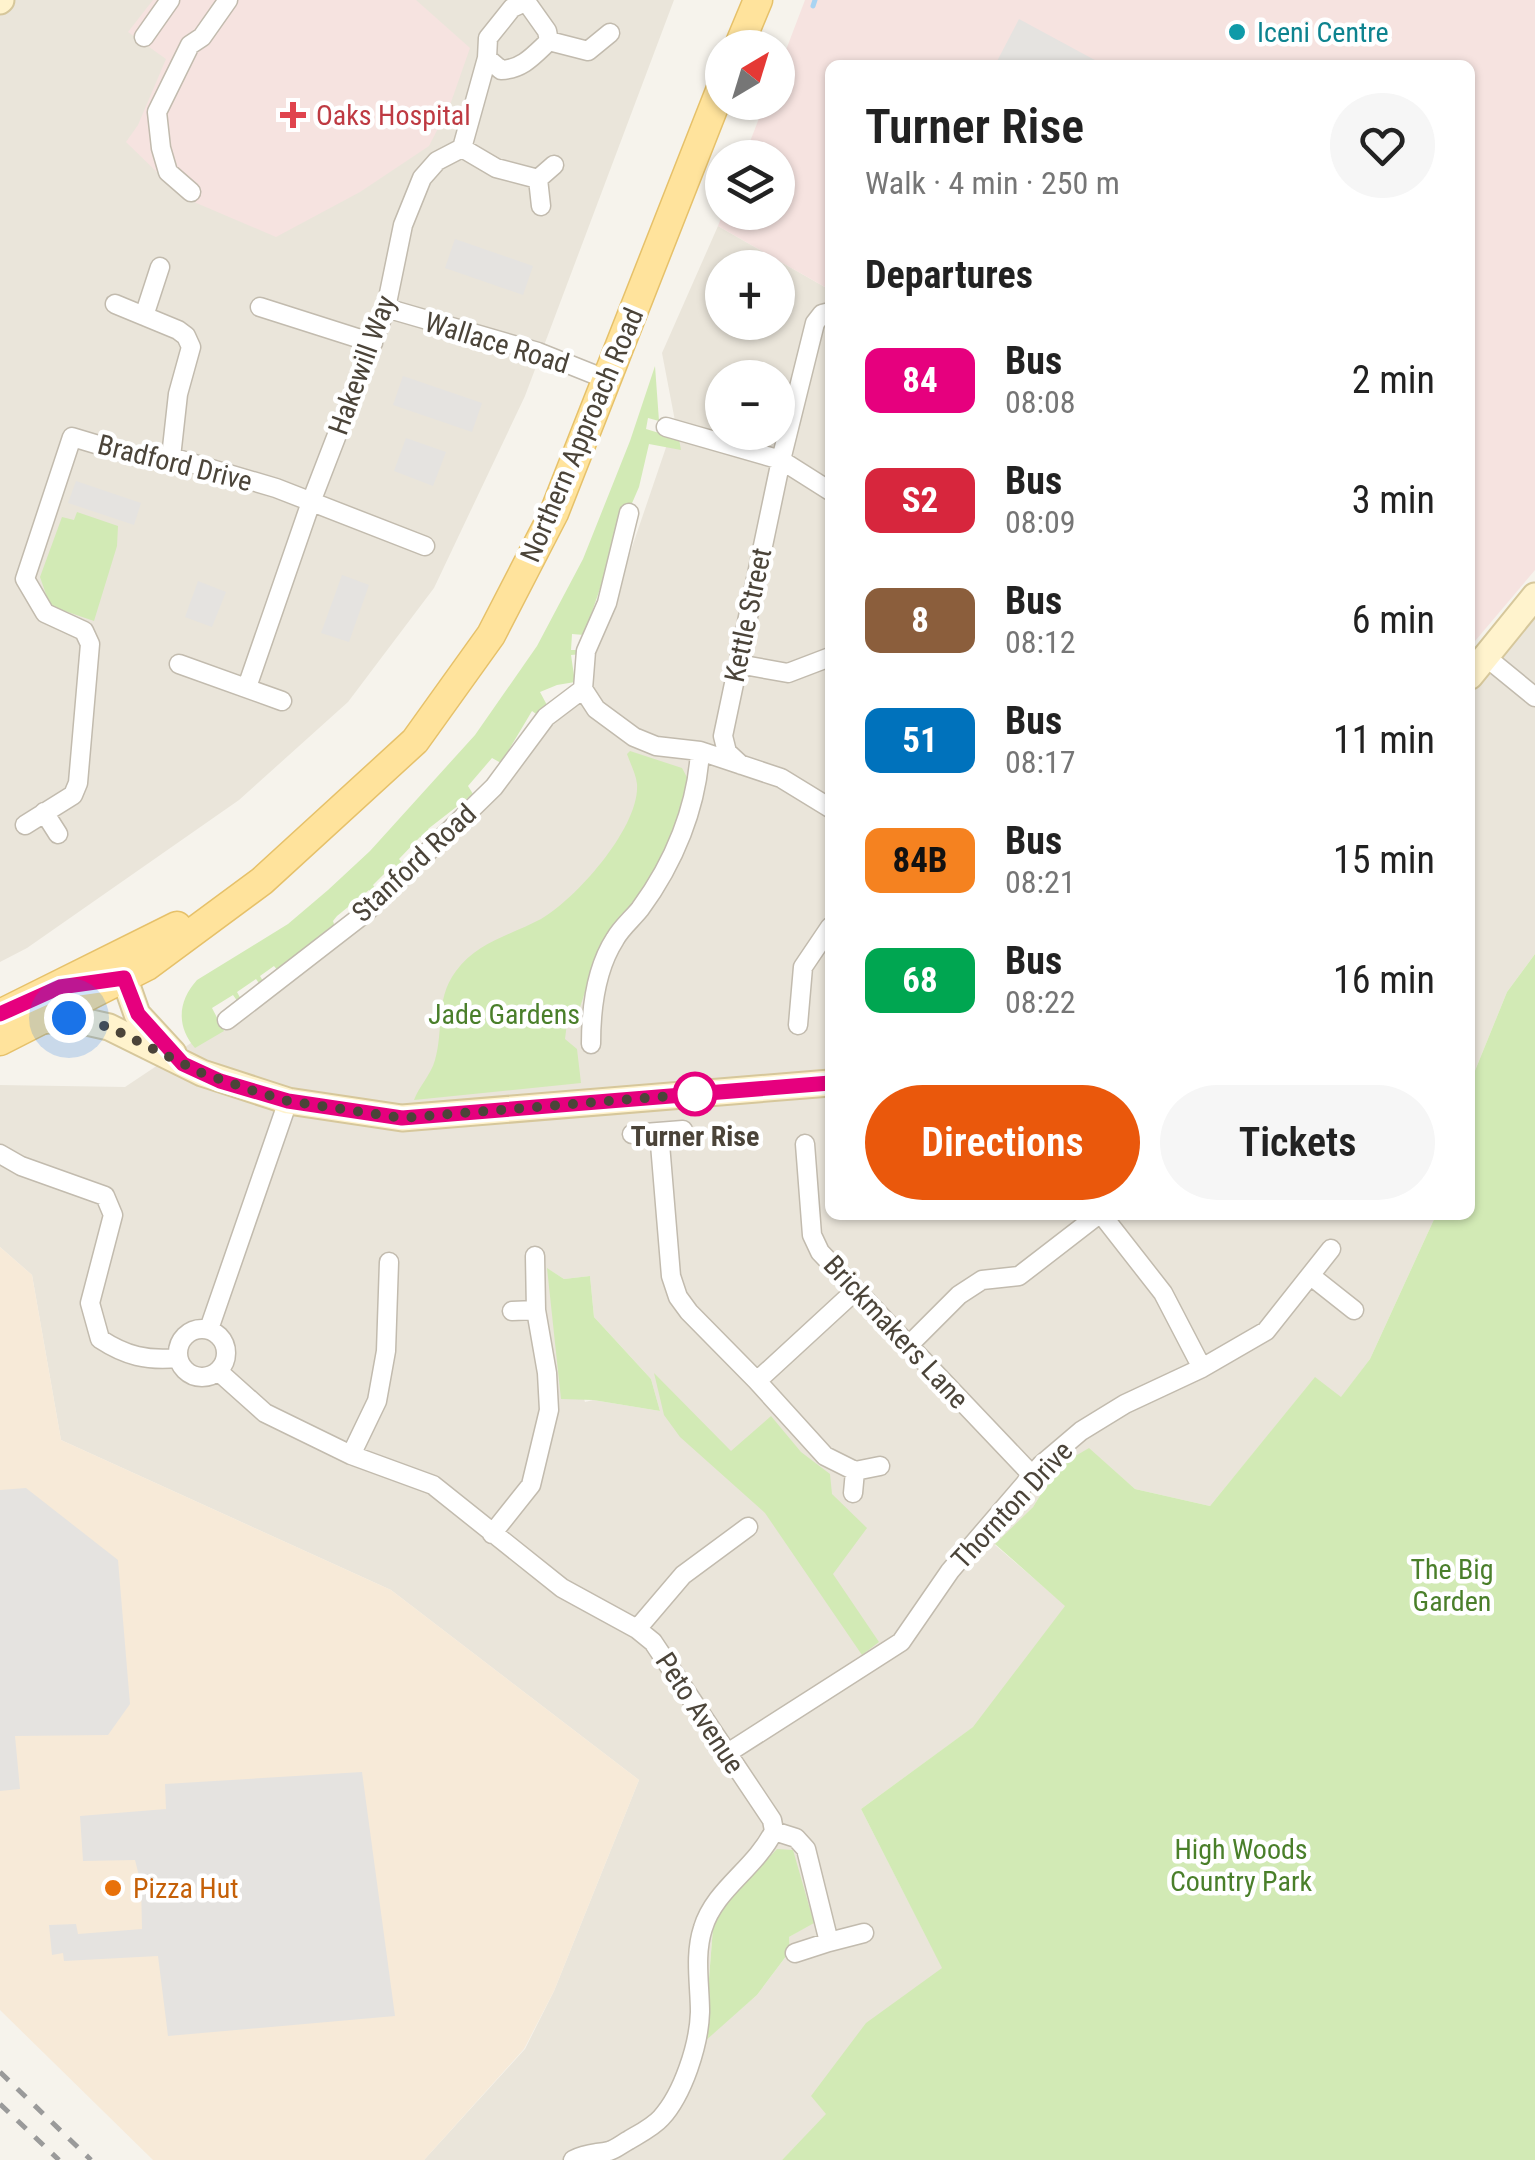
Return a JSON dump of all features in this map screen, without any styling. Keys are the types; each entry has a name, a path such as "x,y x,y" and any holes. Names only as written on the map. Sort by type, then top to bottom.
{"main road":[{"path":"746,30 758,0"},
{"name":"Northern Approach Road","path":"0,1014 60,987 124,978 147,966 262,881 415,741 491,635 554,513 709,120"},
{"name":"Northern Approach Road","path":"0,1041 262,881"}],"street":[{"path":"144,37 170,0"},
{"path":"191,192 168,172 156,112 190,45 202,37 228,0"},
{"path":"538,179 496,168 462,148 487,58 488,38 512,8 525,1 550,40"},
{"path":"550,40 588,50 610,32"},
{"path":"487,58 501,70 513,69 523,65 550,40"},
{"name":"Hakewill Way","path":"247,687 311,502 386,308 403,225 422,178 437,161 462,148"},
{"path":"538,179 554,165"},
{"path":"538,179 540,206"},
{"path":"144,316 160,267"},
{"path":"116,304 178,330 186,336 190,347 178,394 171,456"},
{"path":"260,307 373,343"},
{"name":"Wallace Road","path":"386,308 538,352 608,380"},
{"name":"Kettle Street","path":"741,765 727,752 723,736 781,460 815,323 825,313"},
{"path":"666,428 781,460 825,487"},
{"name":"Bradford Drive","path":"25,825 73,795 78,784 90,644 84,631 44,613 25,579 72,436 142,458 171,456 311,502 425,546"},
{"path":"630,513 606,602 586,651 582,689 596,709 634,737 656,746 700,751 781,778 825,805"},
{"path":"1535,596 1478,666 1535,697"},
{"path":"738,664 788,672 825,658"},
{"path":"179,664 282,701"},
{"name":"Stanford Road","path":"228,1020 364,914 494,788 546,717 582,689"},
{"path":"591,1044 592,1002 602,967 614,940 641,908 681,837 698,785 700,751"},
{"path":"44,812 58,834"},
{"path":"798,1025 803,967 825,934"},
{"path":"124,978 138,1014 183,1064"},
{"path":"92,982 109,1027"},
{"path":"36,1022 69,1018 109,1027 220,1081 288,1101 402,1118 825,1083"},
{"path":"209,1329 288,1101"},
{"path":"632,1134 682,1130"},
{"path":"659,1132 672,1276 678,1298 825,1456 856,1471 880,1466"},
{"name":"Brickmakers Lane","path":"806,1144 812,1235 820,1252 1032,1476"},
{"path":"2,1160 104,1196 112,1216 90,1302 100,1339 124,1354 154,1360 178,1358"},
{"path":"808,1167 825,1166"},
{"path":"910,1344 958,1295 982,1280 1019,1276 1093,1220"},
{"path":"1104,1220 1164,1293 1202,1368"},
{"name":"Thornton Drive","path":"726,1754 901,1642 950,1571 1032,1476 1081,1431 1266,1331 1332,1249"},
{"path":"492,1534 531,1485 548,1408 547,1373 536,1310 535,1256"},
{"path":"351,1455 377,1401 386,1351 383,1303 389,1262"},
{"path":"1312,1276 1354,1310"},
{"path":"757,1380 856,1290"},
{"path":"512,1312 536,1310"},
{"path":"201,1328 209,1329 225,1344 226,1358 218,1371 203,1377 188,1372 178,1358 185,1335 201,1328"},
{"name":"Peto Avenue","path":"218,1371 266,1413 351,1455 433,1485 562,1588 654,1642 772,1820 774,1832"},
{"path":"854,1493 856,1471"},
{"path":"637,1629 682,1575 729,1552 748,1527"},
{"path":"586,2157 610,2151 660,2119 679,2088 700,2015 701,1932 711,1908 748,1870 774,1832 796,1838 806,1849 829,1942"},
{"path":"795,1953 864,1933"}],"shaded area":[{"path":"0,0 674,0 525,396 434,588 348,702 239,800 27,948 0,962"},
{"name":"Oaks Hospital","path":"153,0 416,0 470,48 450,105 429,146 360,192 276,237 194,202 126,142 138,125 166,59 128,32"},
{"path":"805,0 1535,0 1535,570 1475,641 1475,60 825,60 825,287 795,270 795,250 760,250 725,230 795,230 795,140 751,140 758,120 795,120 794,30"},
{"path":"1019,19 1095,60 998,60"},
{"path":"716,230 725,230 760,250 707,250"},
{"path":"455,239 533,266 523,295 445,268"},
{"path":"705,255 705,340 795,340 795,270 825,287 825,1220 1434,1220 1370,1359 1341,1398 1315,1378 1210,1506 1135,1489 1089,1449 1059,1465 1033,1507 995,1545 1066,1606 983,1720 861,1809 943,1969 827,2114 782,2160 424,2160 525,2049 554,1991 639,1780 391,1590 61,1440 32,1275 0,1247 0,1085 125,1087 212,1029 382,903 570,707 598,647 675,421 662,353","holes":["548,1269 564,1279 590,1276 594,1317 651,1379 660,1411 585,1402 553,1307","745,1885 814,1922 789,1937 790,1951 757,1995 704,2041 714,1915"]},
{"path":"403,376 482,403 472,432 393,405"},
{"path":"406,438 446,452 433,486 394,471"},
{"path":"76,481 141,503 134,525 68,503"},
{"path":"342,575 369,585 349,642 321,633"},
{"path":"198,581 226,592 212,627 185,617"},
{"path":"1535,601 1535,954 1507,992 1475,1071 1475,676"},
{"path":"0,1247 32,1275 61,1440 391,1590 639,1780 554,1991 524,2049 424,2160 153,2160 0,2010"},
{"path":"26,1488 118,1560 130,1704 108,1735 15,1736 20,1789 0,1791 0,1490"},
{"path":"362,1772 395,2016 168,2036 158,1956 64,1961 63,1953 52,1955 49,1925 76,1924 78,1934 142,1929 141,1884 135,1860 83,1861 80,1816 166,1809 165,1784"}],"green space":[{"path":"655,366 659,421 648,418 646,429 679,439 681,450 649,444 639,487 584,635 572,634 571,650 581,650 582,654 571,655 575,682 540,692 548,707 539,716 532,711 501,763 492,758 468,786 473,794 428,829 433,835 426,842 420,837 399,859 404,865 400,869 394,864 373,885 378,892 374,895 369,890 337,916 333,921 335,927 301,951 282,976 274,966 260,976 266,986 263,989 256,979 237,992 243,1003 240,1005 233,995 212,1008 224,1031 195,1048 185,1031 182,1014 186,996 197,980 288,924 370,851 475,735 537,646 583,559"},
{"path":"77,512 118,526 117,546 94,621 50,606 40,577 62,517 74,520"},
{"name":"Jade Gardens","path":"630,751 682,768 690,783 673,837 641,892 601,944 580,1007 568,1015 565,1039 577,1049 581,1083 414,1100 435,1060 442,1003 456,971 484,946 541,919 571,896 617,840 635,801 637,784 627,754"},
{"name":"High Woods Country Park","path":"1535,954 1535,2160 782,2160 826,2114 811,2096 866,2023 942,1968 861,1809 973,1727 1065,1606 995,1544 1033,1507 1059,1465 1074,1452 1077,1455 1089,1448 1135,1489 1210,1506 1315,1377 1341,1397 1370,1359 1434,1220 1475,1220 1475,1071 1507,992"},
{"path":"547,1268 564,1279 590,1276 594,1317 651,1379 660,1411 561,1399"},
{"path":"654,1373 731,1451 771,1416 801,1452 830,1474 832,1494 867,1528 833,1574 879,1642 862,1655 765,1513 680,1437 664,1415"},
{"path":"777,1849 793,1850 814,1923 789,1937 790,1951 757,1995 704,2042 714,1915"}],"waterway":[{"path":"813,6 815,0"}],"railway":[{"path":"0,2072 91,2160"},
{"path":"0,2104 59,2160"}],"bus line":[{"name":"84","path":"0,1014 60,987 124,978 138,1014 183,1064 220,1081 288,1101 402,1118 825,1083"}],"place":[{"name":"Iceni Centre","path":"1237,32"},
{"name":"Oaks Hospital","path":"293,115"},
{"name":"Turner Rise","path":"695,1094"},
{"name":"Pizza Hut","path":"113,1888"}],"route":[{"path":"69,1018 109,1027 220,1081 288,1101 402,1118 695,1094"}],"park label":[{"name":"The Big Garden","path":"1452,1585"}]}
